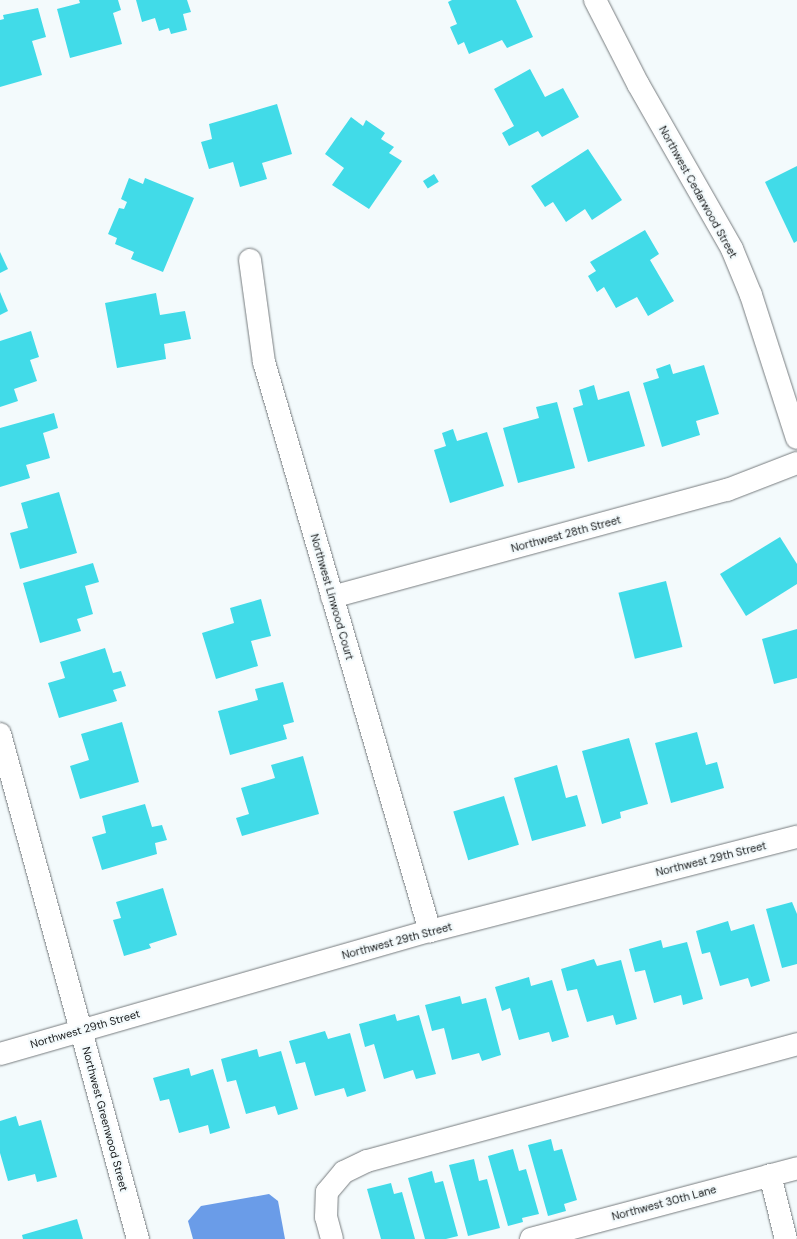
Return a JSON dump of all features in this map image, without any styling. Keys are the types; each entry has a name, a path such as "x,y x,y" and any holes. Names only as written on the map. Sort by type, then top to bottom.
{"street":[{"name":"Northwest Cedarwood Street","path":"596,0 638,84 732,249 751,295 797,438"},
{"name":"Northwest Linwood Court","path":"250,260 264,362 430,931"},
{"name":"Northwest 28th Street","path":"332,597 727,490 797,463"},
{"name":"Northwest Greenwood Street","path":"0,734 138,1239"},
{"name":"Northwest 29th Street","path":"0,1054 430,931 797,837"},
{"path":"332,1239 326,1217 327,1192 344,1172 367,1161 797,1044"},
{"name":"Northwest 30th Lane","path":"531,1239 797,1168"},
{"path":"770,1175 786,1239"}],"water":[{"path":"269,1194 278,1201 285,1239 193,1239 188,1221 201,1206"}],"building":[{"path":"79,0 118,0 121,10 113,13 122,44 70,58 57,9 80,3"},
{"path":"136,0 187,0 191,12 183,14 187,30 171,34 169,28 159,31 155,18 142,22"},
{"path":"452,0 516,0 533,37 507,48 502,40 469,54 464,42 458,45 450,27 457,24 448,2"},
{"path":"38,8 46,37 32,41 42,75 0,87 0,20 4,19 3,15"},
{"path":"530,69 545,97 563,88 579,117 542,137 538,131 509,146 502,133 514,126 494,89"},
{"path":"277,104 292,154 262,163 267,179 240,187 233,162 209,169 201,142 212,139 209,124"},
{"path":"351,117 363,126 366,120 385,133 381,139 394,147 389,153 402,161 369,209 332,185 344,168 325,154"},
{"path":"588,149 622,200 592,220 585,209 566,222 553,202 545,207 531,186"},
{"path":"797,166 797,241 794,243 765,182"},
{"path":"434,174 439,182 428,189 423,181"},
{"path":"129,178 143,184 145,178 194,198 163,272 131,259 134,252 115,244 117,238 108,234 119,208 124,209 127,202 121,199"},
{"path":"645,230 659,254 650,260 674,301 648,316 637,297 616,308 604,287 597,292 588,276 596,271 590,262"},
{"path":"0,252 8,269 0,273"},
{"path":"0,292 8,311 0,315"},
{"path":"156,293 160,315 185,311 191,339 164,344 166,359 117,368 105,303"},
{"path":"31,331 39,357 30,360 37,381 14,389 18,401 0,407 0,341"},
{"path":"670,364 673,374 704,365 719,414 696,421 700,435 662,447 643,383 659,378 656,369"},
{"path":"594,385 598,400 629,391 645,446 588,462 573,408 583,405 579,390"},
{"path":"557,402 575,468 518,483 503,428 539,418 536,407"},
{"path":"54,413 58,428 43,433 50,458 26,465 30,478 0,487 0,428"},
{"path":"453,429 457,441 487,432 504,486 450,503 434,450 446,446 442,433"},
{"path":"59,492 77,553 20,569 10,533 28,528 21,503"},
{"path":"780,537 797,564 797,584 746,616 720,574"},
{"path":"93,563 99,582 85,586 93,614 77,619 81,631 40,643 23,583"},
{"path":"666,581 682,647 635,659 618,593"},
{"path":"261,599 271,636 251,641 258,666 216,679 202,633 234,623 230,608"},
{"path":"797,629 797,678 774,684 762,639"},
{"path":"105,648 113,673 121,671 126,686 113,690 117,701 59,718 48,683 65,678 60,662"},
{"path":"283,682 294,722 283,725 287,739 230,755 218,711 258,700 255,689"},
{"path":"122,722 139,782 80,799 70,766 89,760 81,734"},
{"path":"697,732 706,765 717,762 724,788 671,803 655,743"},
{"path":"629,738 648,804 620,812 621,818 602,824 582,751"},
{"path":"303,756 319,814 242,836 236,818 249,814 241,788 275,778 271,765"},
{"path":"557,765 566,798 577,795 586,826 532,841 514,778"},
{"path":"504,796 519,845 468,860 453,811"},
{"path":"145,804 152,827 162,825 167,840 155,843 157,854 102,870 92,837 106,833 102,816"},
{"path":"163,888 177,935 149,944 151,948 124,956 113,920 121,918 116,902"},
{"path":"792,902 797,914 797,964 782,968 766,909"},
{"path":"728,921 731,931 754,924 770,981 751,987 748,978 720,986 710,952 702,954 696,931"},
{"path":"661,940 663,948 687,942 703,999 683,1005 681,995 654,1003 645,970 635,972 629,949"},
{"path":"594,959 597,966 621,960 637,1019 616,1025 613,1015 587,1022 577,989 567,991 561,969"},
{"path":"529,977 531,986 552,980 569,1037 552,1042 549,1032 519,1040 510,1008 502,1011 495,987"},
{"path":"460,996 462,1004 486,998 501,1055 482,1061 479,1053 452,1060 444,1028 432,1031 425,1005"},
{"path":"395,1014 397,1021 419,1015 436,1074 416,1079 413,1070 384,1079 374,1044 365,1047 359,1024"},
{"path":"325,1031 328,1039 350,1033 366,1091 347,1097 344,1088 315,1096 305,1062 296,1064 289,1041"},
{"path":"257,1049 259,1057 281,1051 298,1109 278,1115 275,1106 246,1114 236,1080 227,1082 221,1059"},
{"path":"189,1068 191,1076 213,1069 230,1128 210,1134 208,1125 179,1133 169,1099 160,1101 153,1078"},
{"path":"16,1116 19,1126 41,1120 57,1177 37,1182 35,1174 8,1181 0,1153 0,1121"},
{"path":"551,1139 554,1151 562,1149 577,1200 564,1204 566,1211 548,1216 528,1145"},
{"path":"513,1149 519,1171 526,1169 539,1214 522,1218 523,1222 508,1226 488,1156"},
{"path":"474,1159 479,1181 487,1179 500,1228 468,1236 449,1165"},
{"path":"432,1171 435,1183 443,1181 458,1236 446,1239 425,1239 408,1178"},
{"path":"391,1183 394,1194 402,1192 415,1239 381,1239 367,1189"},
{"path":"77,1219 83,1239 23,1239 22,1235"}]}
